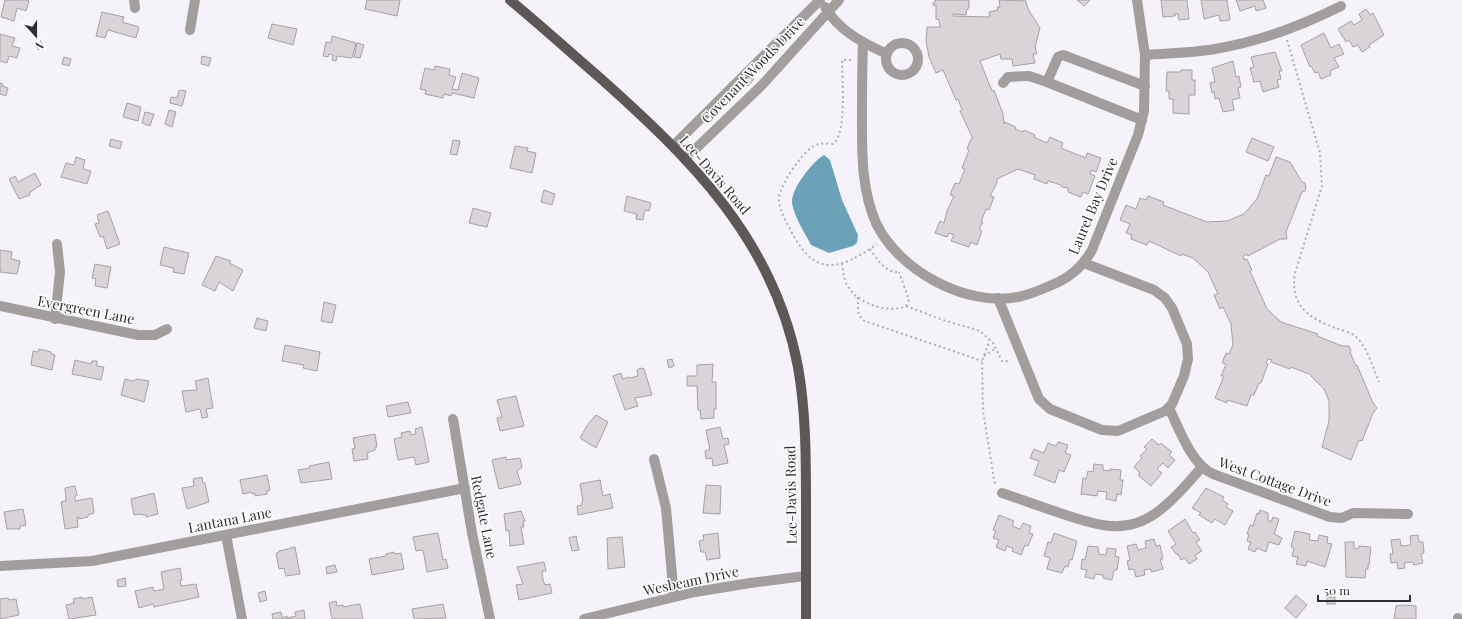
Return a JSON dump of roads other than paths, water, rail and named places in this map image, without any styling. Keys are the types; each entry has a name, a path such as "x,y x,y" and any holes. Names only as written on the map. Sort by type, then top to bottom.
{"main road":[{"name":"Lee-Davis Road","path":"510,0 637,111 685,159 718,196 739,223 757,252 773,285 786,321 798,368 804,419 806,474 806,619"}],"street":[{"path":"190,30 195,0"},
{"path":"820,0 839,25 863,43 887,54"},
{"name":"Covenant Woods Drive","path":"673,146 820,0"},
{"name":"Covenant Woods Drive","path":"685,159 743,103 839,0"},
{"name":"Laurel Bay Drive","path":"863,43 863,178 871,208 886,238 906,262 922,274 941,285 963,293 998,298 1018,297 1055,284 1073,274 1084,263 1092,250 1142,120 1145,86 1145,55 1137,0"},
{"path":"1145,55 1215,49 1284,30 1315,19 1341,6"},
{"path":"1048,82 1058,57 1063,55 1145,86"},
{"path":"1003,83 1008,77 1029,76 1048,82 1142,120"},
{"path":"729,90 743,103"},
{"path":"55,319 60,272 57,244"},
{"path":"998,298 1039,399 1046,406 1102,430 1113,432 1124,430 1161,414 1169,408 1184,376 1188,354 1187,344 1169,302 1154,290 1084,263"},
{"name":"Evergreen Lane","path":"0,306 55,319 138,335 155,335 167,329"},
{"name":"West Cottage Drive","path":"1169,408 1194,457 1202,467 1212,474 1330,517 1342,518 1353,514 1408,514"},
{"name":"Redgate Lane","path":"453,419 490,619"},
{"path":"654,459 666,508 674,597"},
{"path":"1002,493 1097,525 1120,526 1145,519 1156,513 1170,501 1202,467"},
{"name":"Lantana Lane","path":"0,566 92,561 465,488"},
{"path":"226,535 242,619"},
{"name":"Wesbeam Drive","path":"584,619 674,597 750,583 805,576"}],"water":[{"path":"824,155 830,160 842,200 858,235 857,243 853,246 829,253 811,245 797,219 792,203 795,191 803,176 819,158"}]}
